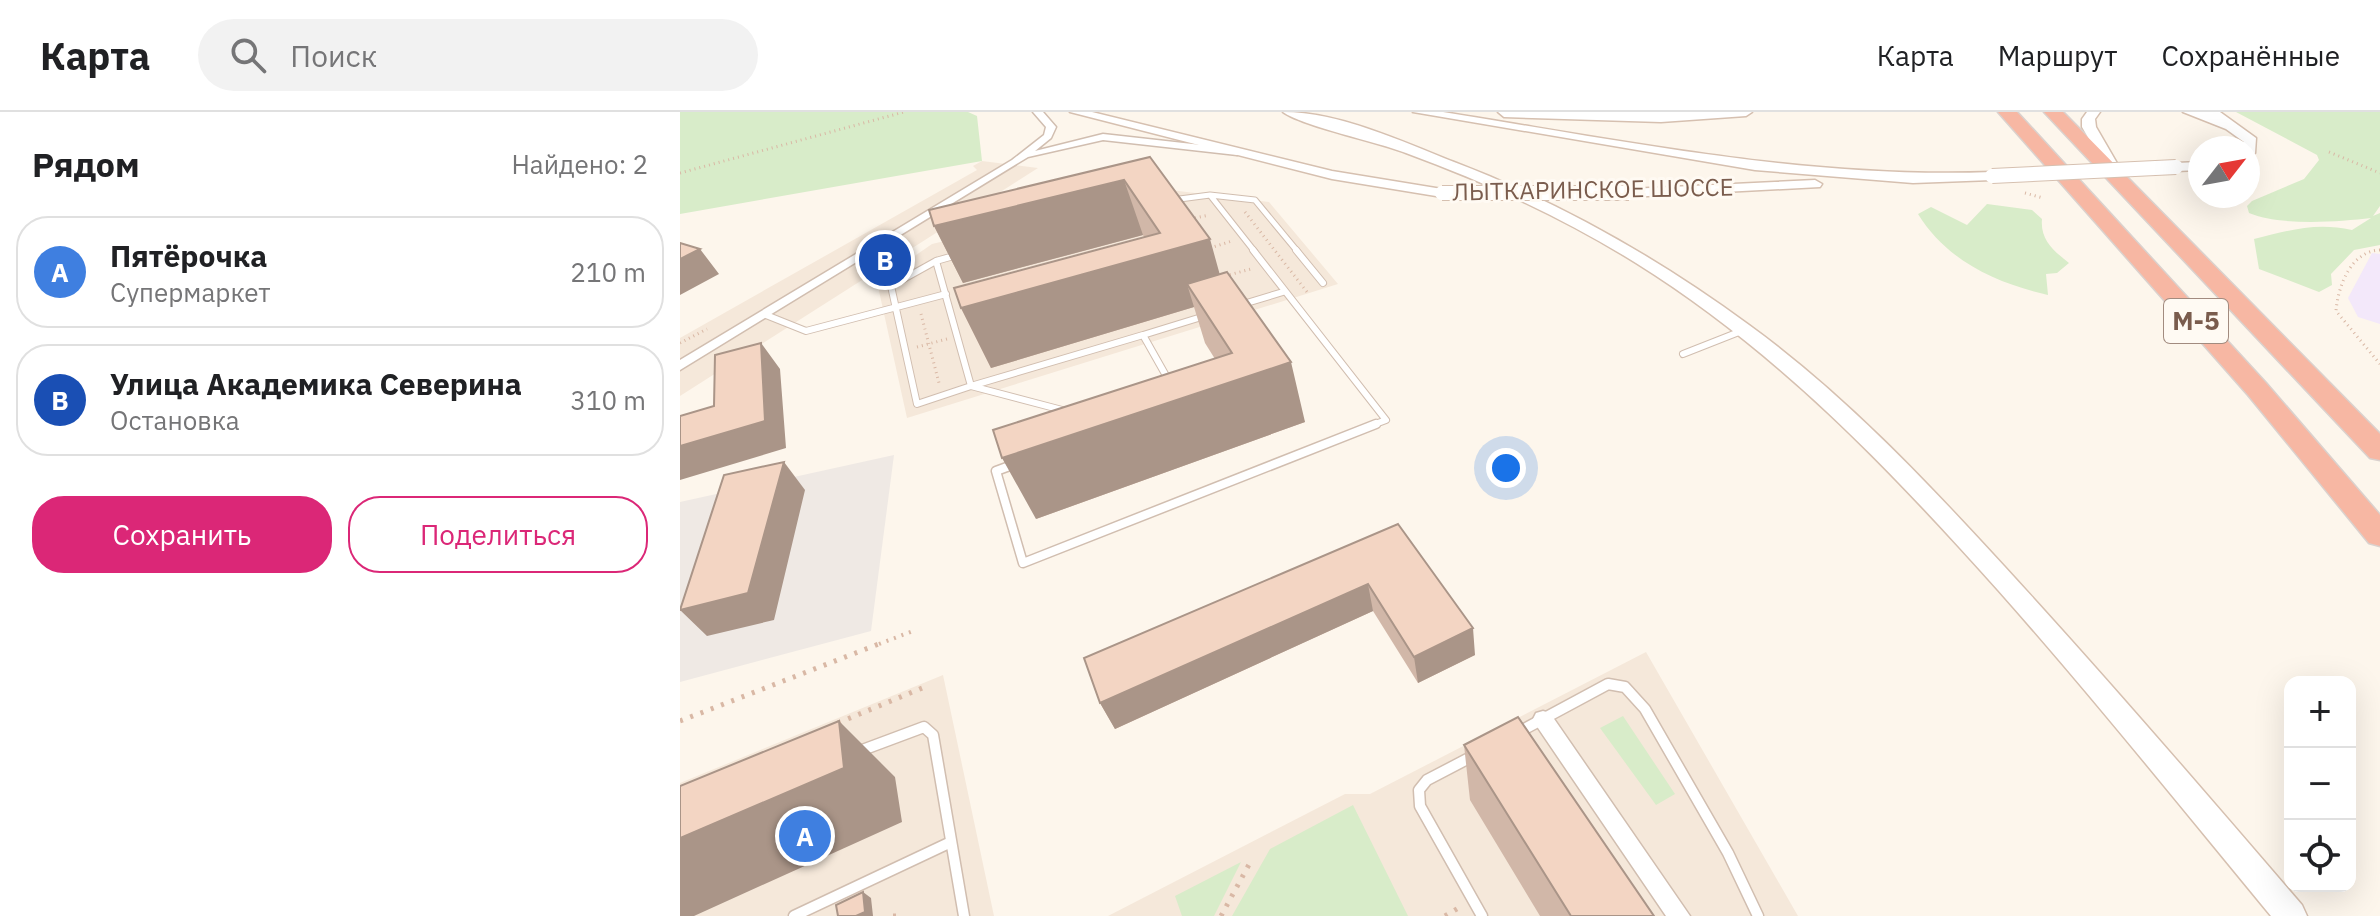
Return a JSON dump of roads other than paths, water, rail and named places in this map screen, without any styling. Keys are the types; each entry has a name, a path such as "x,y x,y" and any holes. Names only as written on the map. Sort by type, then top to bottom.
{"highway":[{"name":"М-5","path":"2007,112 2257,389 2380,535"},
{"name":"М-5","path":"2053,112 2379,449"}],"main road":[{"name":"ЛЫТКАРИНСКОЕ ШОССЕ","path":"1076,112 1389,187 1442,193 1629,193 2188,166"},
{"path":"1289,112 1393,143 1516,193 1640,259 1745,329 1821,393 1908,477 2079,663 2291,916"},
{"name":"ЛЫТКАРИНСКОЕ ШОССЕ","path":"1419,112 1755,166 1927,178"},
{"path":"1489,112 1661,118 1746,112"},
{"path":"2094,112 2088,119 2089,127 2118,178"},
{"path":"2189,112 2244,134"},
{"path":"2212,112 2244,134"}],"street":[{"path":"680,366 1016,162 1048,136 1051,127 1038,112"},
{"path":"1016,162 1045,150 1103,137 1245,154"},
{"path":"1543,719 1679,916"}],"lane":[{"path":"1025,461 996,471 1023,563 1386,420 1210,195"},
{"path":"1157,204 1210,195 1255,200 1323,283"},
{"path":"965,253 936,260 891,286 917,404 1213,313"},
{"path":"936,260 971,386"},
{"path":"1227,309 1283,292"},
{"path":"766,315 806,331 946,294"},
{"path":"1683,354 1745,329"},
{"path":"1143,335 1176,394"},
{"path":"971,386 1078,415"},
{"path":"1505,739 1608,684 1619,683 1629,688 1645,709 1721,840 1758,916"},
{"path":"838,759 924,727 933,735 964,916"},
{"path":"1479,753 1427,780 1419,790 1420,806 1482,916"},
{"path":"794,916 951,842"}],"place":[{"name":"Улица Академика Северина","path":"885,260"},
{"name":"Пятёрочка","path":"805,836"}]}
